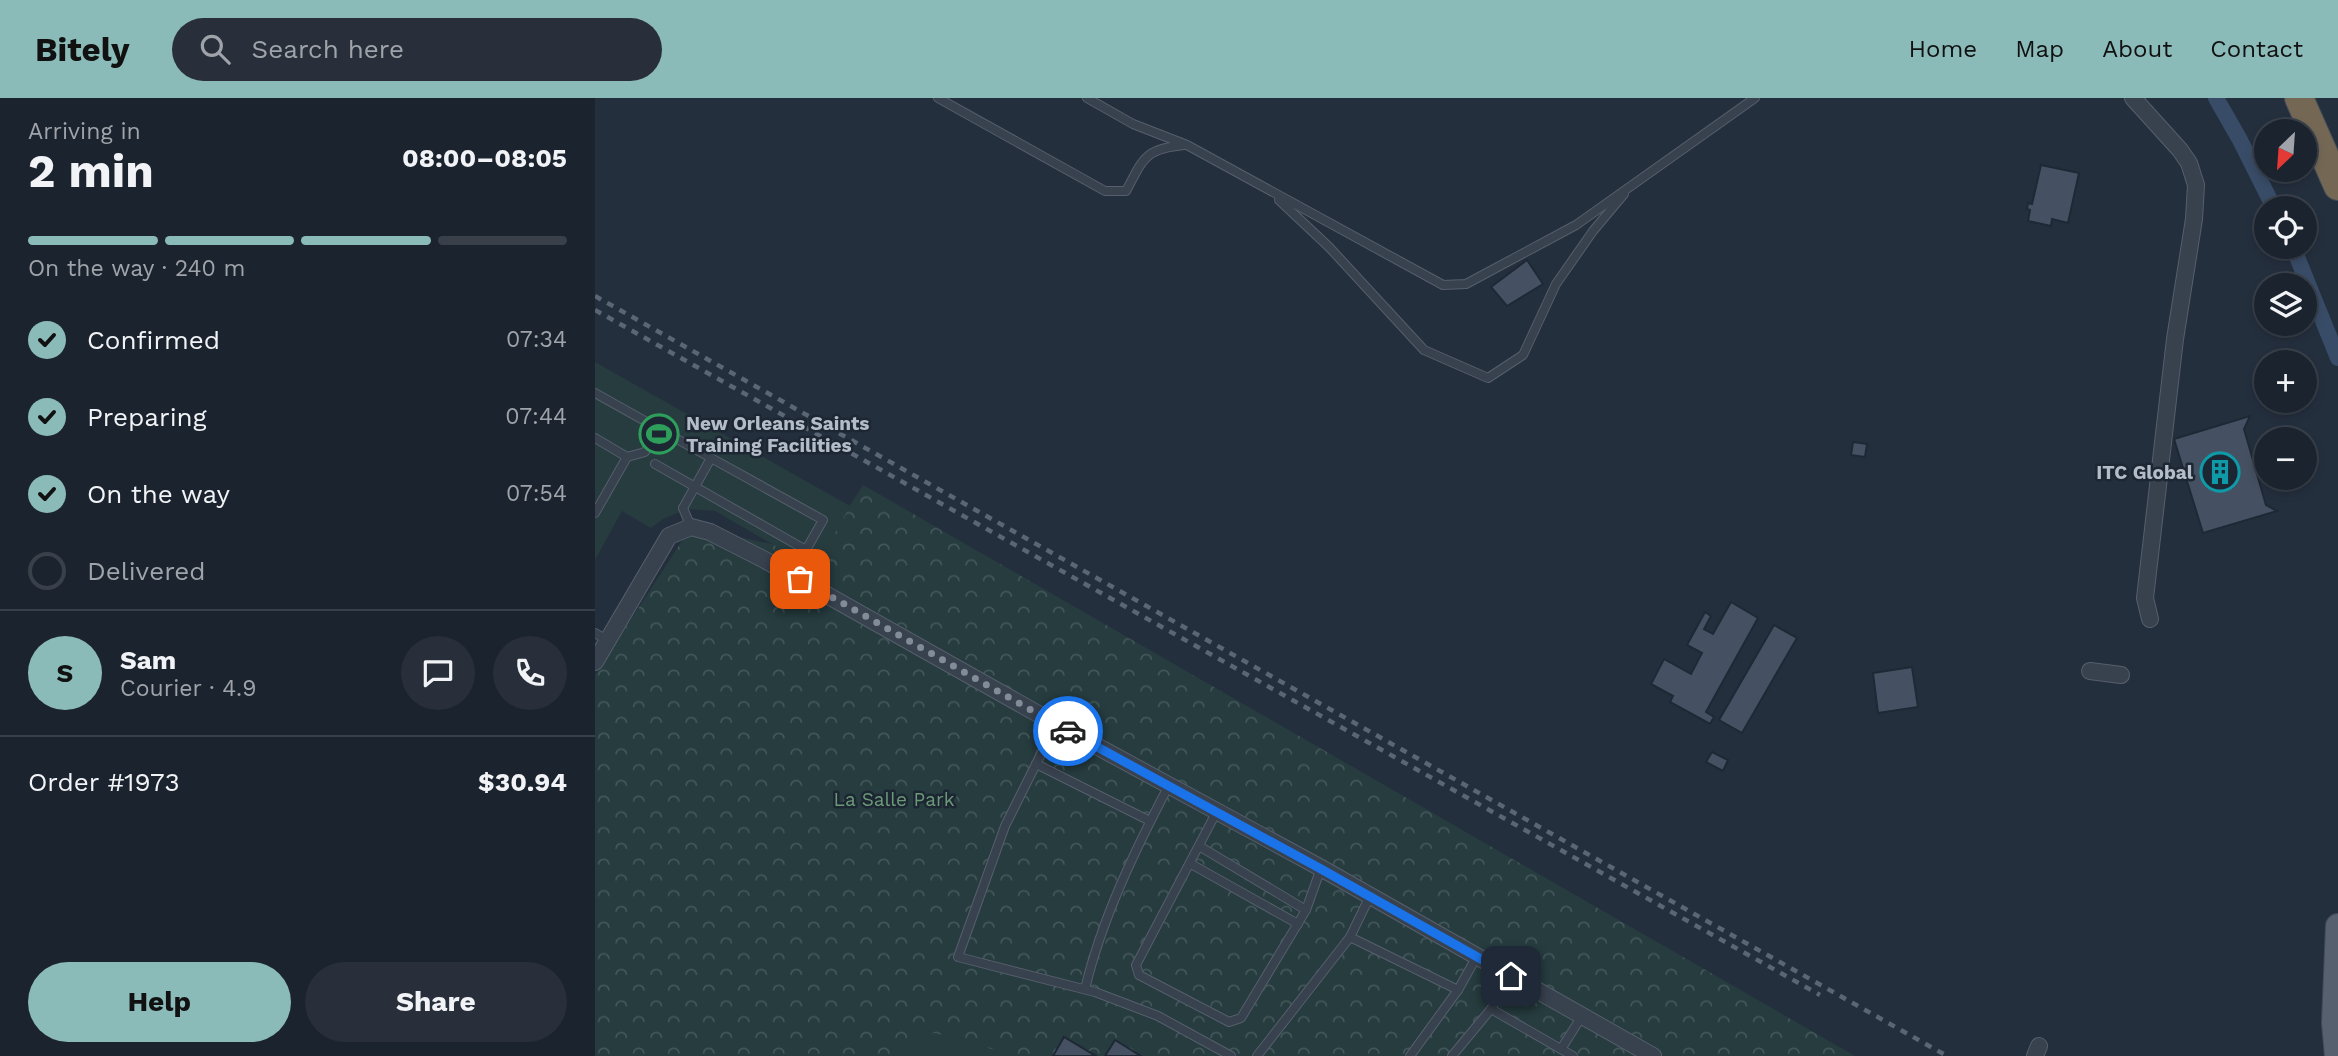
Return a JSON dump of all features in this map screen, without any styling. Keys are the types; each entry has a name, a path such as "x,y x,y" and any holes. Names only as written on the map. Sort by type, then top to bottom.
{"highway":[{"path":"2299,98 2338,186"}],"main road":[{"path":"2337,1056 2334,1023 2338,926"}],"street":[{"path":"2133,98 2180,150 2189,163 2196,185 2194,219 2175,339 2145,598 2150,618"},
{"path":"595,662 601,637 669,536 691,527 710,531 1370,896 1651,1055"},
{"path":"2090,671 2121,675"}],"lane":[{"path":"938,98 1105,191 1126,191 1142,159 1163,147 1187,145"},
{"path":"1087,98 1133,124 1187,145 1443,285 1466,284 1576,225 1755,98"},
{"path":"1272,193 1329,247 1424,350 1488,378 1523,355 1556,284 1593,231 1633,184"},
{"path":"595,393 823,520 806,550 655,464"},
{"path":"595,513 627,457 645,452 657,429"},
{"path":"595,438 627,457"},
{"path":"691,527 683,509 711,458"},
{"path":"1056,724 1006,826 958,957 1085,989 1158,1016 1231,1056"},
{"path":"1036,764 1150,821"},
{"path":"1085,989 1104,924 1169,785"},
{"path":"1217,811 1136,965 1139,975 1229,1022 1241,1018 1306,910 1321,869"},
{"path":"1199,846 1306,910"},
{"path":"1191,864 1298,924"},
{"path":"1223,882 1233,866"},
{"path":"1257,902 1267,887"},
{"path":"1258,1055 1350,936 1370,896"},
{"path":"1350,936 1458,990"},
{"path":"1410,1056 1458,990 1477,957"},
{"path":"1452,1056 1491,1009 1511,976"},
{"path":"1491,1009 1573,1056"},
{"path":"1561,1049 1583,1016"}],"green space":[{"name":"New Orleans Saints Training Facilities","path":"595,362 850,506 815,569 715,511 687,509 663,519 651,528 622,511 595,560"},
{"name":"La Salle Park","path":"863,485 1855,1056 595,1056 595,675 691,527 819,554"},
{"path":"935,1033 1016,1056 901,1056 923,1035"}],"building":[{"path":"2041,165 2079,173 2068,223 2052,219 2051,226 2028,221 2028,203 2032,204"},
{"path":"1527,260 1543,284 1507,306 1491,287"},
{"name":"ITC Global","path":"2250,416 2244,429 2254,464 2254,490 2262,490 2266,505 2277,511 2203,533 2174,439"},
{"path":"1853,442 1867,444 1865,457 1851,455"},
{"path":"1731,602 1758,618 1706,712 1714,717 1710,724 1670,702 1673,696 1651,684 1664,659 1691,674 1702,653 1687,645 1705,612 1711,616 1704,629 1713,634"},
{"path":"1774,625 1797,638 1742,733 1719,720"},
{"path":"1912,667 1918,707 1878,713 1873,673"},
{"path":"1712,752 1728,760 1723,771 1706,762"},
{"path":"1064,1037 1096,1056 1053,1056"},
{"path":"1115,1040 1141,1056 1105,1056"}],"waterway":[{"path":"2216,98 2268,196"},
{"path":"2298,259 2338,358"}],"railway":[{"path":"595,296 1947,1056"},
{"path":"595,310 1820,995"}],"way so far":[{"path":"800,579 1068,731"}],"place":[{"name":"New Orleans Saints Training Facilities","path":"659,434"},
{"name":"ITC Global","path":"2220,472"}],"route":[{"path":"1068,731 1511,976"}]}
